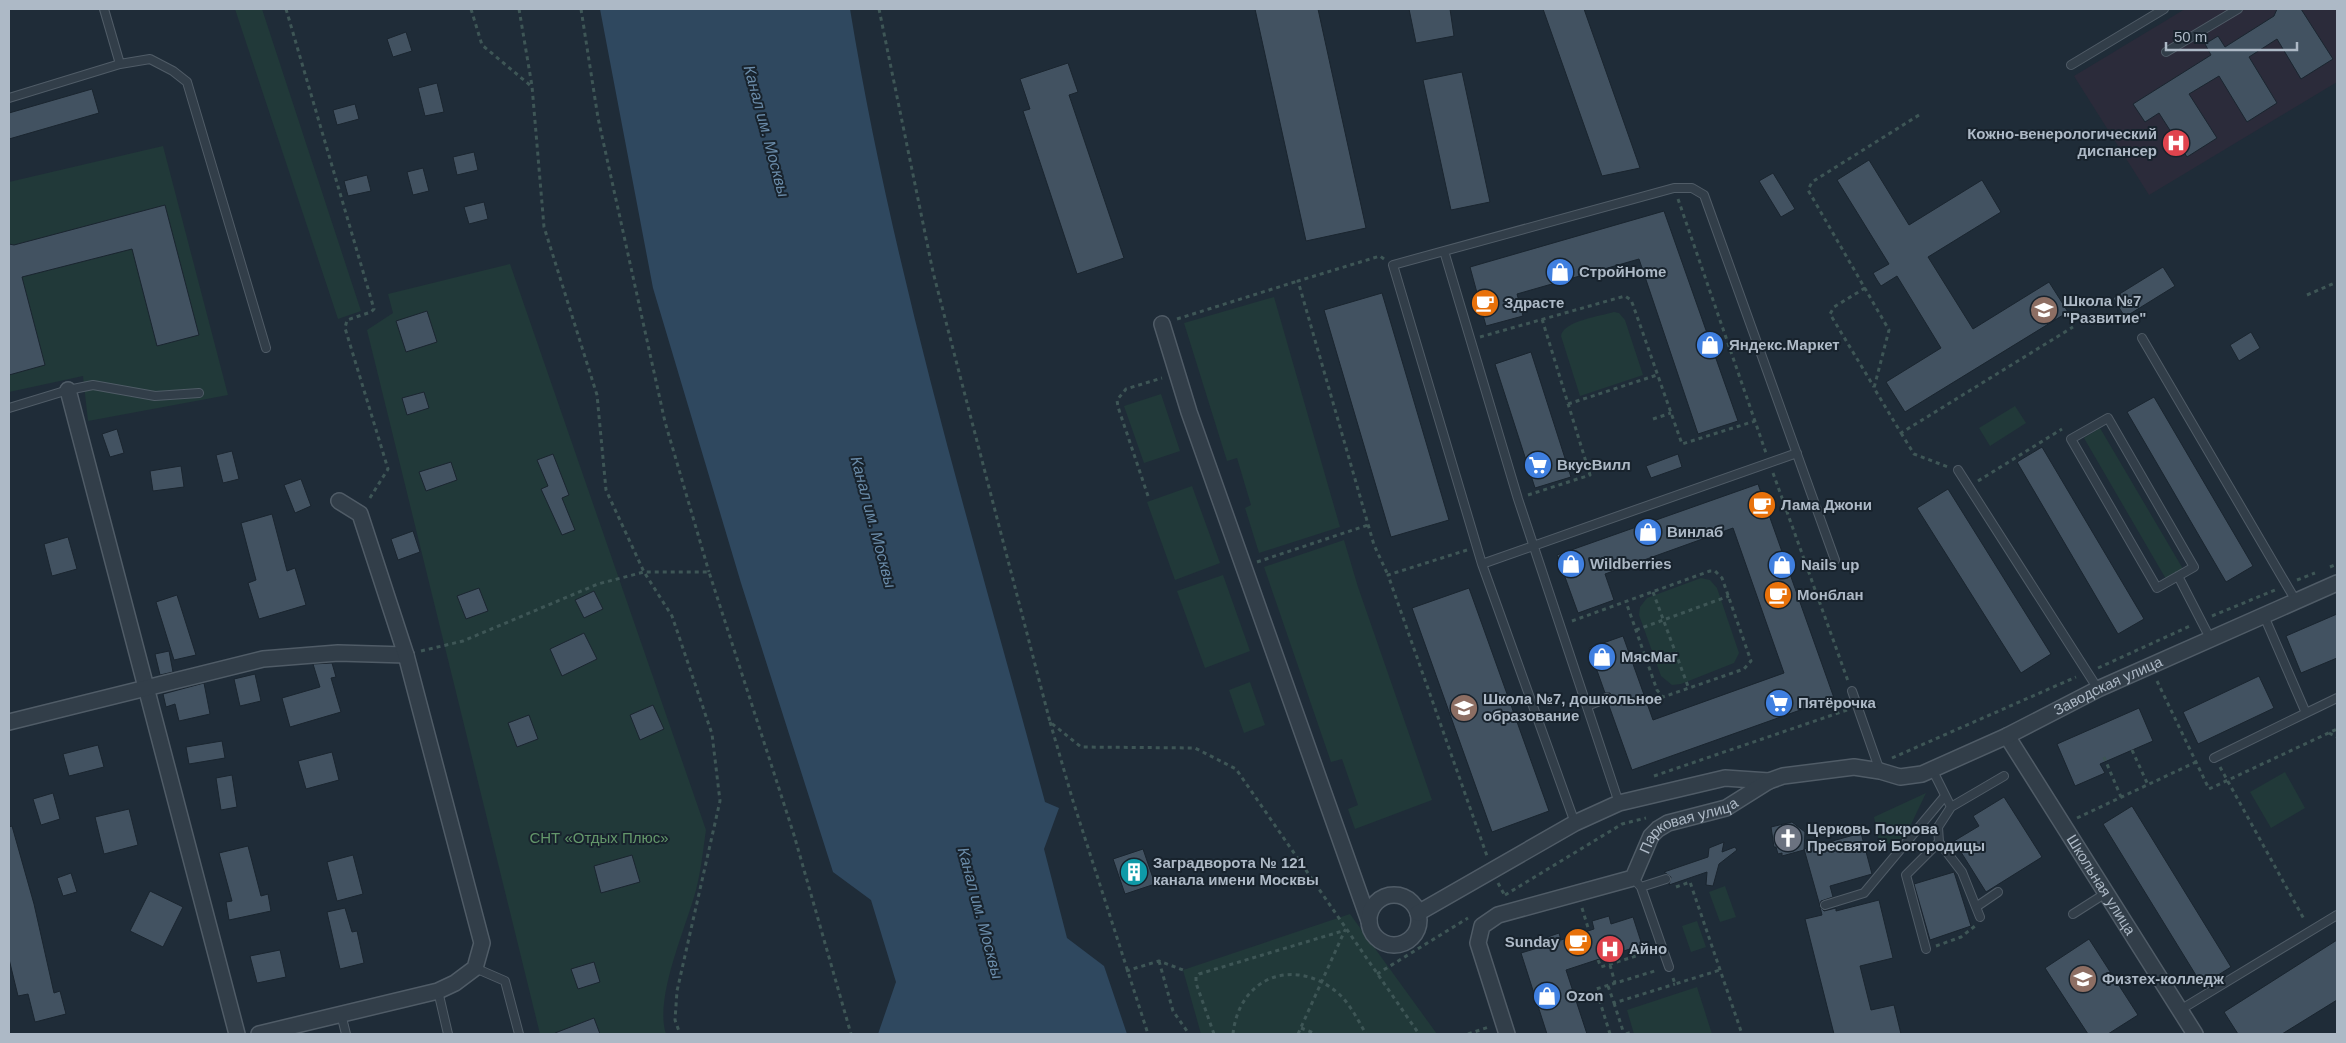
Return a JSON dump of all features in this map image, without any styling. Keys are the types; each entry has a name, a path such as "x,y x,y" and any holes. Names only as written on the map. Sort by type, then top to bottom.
{"street":[{"path":"1162,324 1189,412 1374,936 1387,944 1394,945 1409,940 1418,928 1418,913 1410,900 1394,895 1378,900 1372,906 1369,921"},
{"path":"68,390 238,1034"},
{"path":"259,1034 438,991 455,983 475,968 482,943 406,655 360,514 339,501"},
{"name":"Заводская улица","path":"1879,767 1900,777 1922,774 2007,736 2098,689 2337,583"},
{"path":"9,722 263,658 338,653 406,655"},
{"name":"Школьная улица","path":"2007,736 2195,1034"},
{"name":"Парковая улица","path":"1506,1028 1478,943 1482,926 1498,915 1577,894 1637,882 1651,836 1658,829 1668,823 1712,812 1738,802 1769,781 1783,776 1854,767 1879,767"},
{"path":"1418,913 1574,822 1619,803 1725,778 1769,781"}],"lane":[{"path":"104,9 120,64"},
{"path":"2071,65 2164,9"},
{"path":"2166,52 2238,9"},
{"path":"9,98 120,64 150,59 173,71 187,82 266,348"},
{"path":"1574,822 1476,547 1394,265 1674,188 1692,188 1704,195 1836,560"},
{"path":"1444,251 1518,499 1619,803"},
{"path":"2142,338 2288,584 2296,601"},
{"path":"9,408 68,390 93,385 155,396 200,393"},
{"path":"2108,418 2194,567 2178,576 2157,588 2071,439 2108,418"},
{"path":"1482,564 1798,453"},
{"path":"1958,470 2098,689"},
{"path":"2178,576 2211,640"},
{"path":"2264,616 2306,713"},
{"path":"1852,691 1879,767"},
{"path":"1587,706 1607,698"},
{"path":"2214,758 2337,698"},
{"path":"1932,769 1951,807"},
{"path":"1980,917 1962,872 1939,842 1938,827 1951,807 2004,776"},
{"path":"1825,905 1864,893 1945,796"},
{"path":"1926,950 1906,875 1939,842"},
{"path":"1664,879 1637,882 1669,967"},
{"path":"1976,907 1998,892"},
{"path":"2073,914 2106,893"},
{"path":"2180,1010 2337,915"},
{"path":"475,968 505,981 519,1034"},
{"path":"438,991 448,1034"},
{"path":"341,1014 346,1034"}],"path":[{"path":"286,9 374,309 371,312 347,320 345,328 388,469 360,514"},
{"path":"471,9 482,45 532,86"},
{"path":"519,9 532,86 544,227 597,395 606,490 644,572 672,616 712,734 720,801 677,991 675,1020 680,1034"},
{"path":"581,9 598,118 665,422 709,572 794,835 851,1034"},
{"path":"879,9 933,272 1050,722 1126,971 1148,1034"},
{"path":"1874,388 1890,330 1809,194 1809,185 1919,116"},
{"path":"1674,188 1769,463 1852,691"},
{"path":"1162,324 1380,256 1394,265"},
{"path":"1298,281 1374,545 1388,575 1492,869 1505,896"},
{"path":"2307,295 2337,282"},
{"path":"1865,288 1834,307 1830,314 1914,454 1958,470"},
{"path":"1470,340 1625,296 1633,305 1682,444 1755,421"},
{"path":"1518,499 1590,475 1542,319"},
{"path":"1901,433 2073,328"},
{"path":"1148,496 1117,400 1126,389 1177,373"},
{"path":"1568,404 1658,374"},
{"path":"1653,419 1671,413"},
{"path":"1969,487 2065,428"},
{"path":"1243,566 1368,525"},
{"path":"1388,575 1476,547"},
{"path":"1879,767 2201,621 2337,564"},
{"path":"1559,626 1653,592 1715,571 1719,573 1729,596 1751,661 1744,669 1663,697 1660,694 1626,602"},
{"path":"406,655 463,641 598,584 644,572 709,572"},
{"path":"1653,592 1689,689"},
{"path":"1636,630 1729,596"},
{"path":"1653,777 1857,707"},
{"path":"1050,722 1081,747 1195,748 1236,768 1419,1034"},
{"path":"2328,733 2337,737"},
{"path":"2132,750 2148,785"},
{"path":"2104,757 2121,797"},
{"path":"2214,758 2311,931"},
{"path":"2062,825 2196,762"},
{"path":"1496,901 1622,824 1648,818"},
{"path":"1664,879 1664,889 1669,890 1690,882 1742,1034"},
{"path":"1577,894 1589,931"},
{"path":"1376,974 1470,917"},
{"path":"1926,950 1961,937 1974,926 1980,917"},
{"path":"1298,1034 1346,930"},
{"path":"1214,1034 1196,983 1196,977 1199,974 1346,930"},
{"path":"1598,960 1601,967 1662,948"},
{"path":"1126,971 1159,961 1183,970"},
{"path":"1159,961 1173,1011 1189,1034"},
{"path":"1610,964 1615,983"},
{"path":"1610,1034 1596,989 1669,967 1675,984"},
{"path":"1614,1003 1720,970"},
{"path":"1233,1034 1237,1013 1255,988 1264,980 1275,975 1285,974 1311,978 1337,992 1366,1034"},
{"path":"1608,985 1625,1034 1632,1032 1632,1034"},
{"path":"1301,1028 1316,1034"},
{"path":"1468,1034 1506,1028"}],"shaded area":[{"name":"Кожно-венерологический диспансер","path":"2185,9 2337,9 2337,82 2149,195 2074,76"}],"green space":[{"path":"235,9 262,9 361,311 338,319"},
{"path":"163,146 228,395 88,421 83,376 9,392 9,182"},
{"name":"СНТ «Отдых Плюс»","path":"510,264 706,830 696,890 673,963 664,1002 663,1019 666,1034 540,1034 367,330 393,313 388,294"},
{"path":"1274,297 1340,527 1259,553 1245,508 1251,505 1237,458 1227,461 1184,323"},
{"path":"1614,312 1619,313 1625,320 1643,375 1580,396 1561,336 1563,331 1575,323"},
{"path":"1161,394 1180,451 1144,463 1124,406"},
{"path":"2015,406 2026,423 1990,446 1979,428"},
{"path":"2100,428 2183,569 2166,579 2084,438"},
{"path":"1192,486 1220,563 1175,580 1147,502"},
{"path":"1344,540 1358,587 1432,800 1355,829 1348,809 1358,805 1342,759 1331,762 1264,567"},
{"path":"1223,575 1250,651 1205,668 1177,591"},
{"path":"1701,578 1710,580 1717,588 1739,653 1734,663 1681,684 1672,685 1661,676 1639,615 1640,607 1647,598"},
{"path":"1250,682 1265,725 1244,733 1229,690"},
{"path":"2285,772 2305,808 2271,828 2250,792"},
{"path":"1926,793 1905,837 1880,847 1874,817"},
{"path":"1725,886 1736,917 1720,922 1709,892"},
{"path":"1350,914 1437,1034 1201,1034 1183,970"},
{"path":"1697,921 1706,947 1691,952 1682,926"},
{"path":"1697,987 1712,1034 1634,1034 1627,1010"}],"water":[{"name":"Канал им. Москвы","path":"600,9 850,9 868,110 889,209 937,408 1045,802 1059,808 1044,849 1067,938 1104,966 1127,1034 878,1034 896,982 871,900 833,872 741,583 653,288"}],"building":[{"path":"1255,9 1318,9 1366,228 1306,241"},
{"path":"1409,9 1450,9 1454,36 1416,43"},
{"path":"1543,9 1584,9 1640,168 1602,176"},
{"path":"2277,9 2301,9 2333,59 2301,79 2277,39 2249,57 2277,103 2247,122 2219,76 2189,94 2217,138 2187,157 2159,113 2145,122 2133,104 2211,55 2205,44 2218,36 2225,47 2274,16"},
{"path":"406,32 412,51 393,57 387,39"},
{"path":"1068,63 1078,92 1069,95 1124,258 1077,274 1023,111 1030,109 1020,79"},
{"path":"1462,72 1490,202 1451,210 1423,80"},
{"path":"437,83 444,112 425,116 418,88"},
{"path":"92,89 99,113 9,139 9,113"},
{"path":"355,104 359,119 337,125 333,110"},
{"path":"474,152 478,170 457,175 453,157"},
{"path":"1869,160 1909,225 1982,180 2001,212 1928,257 1973,329 2049,282 2068,312 1905,412 1886,382 1941,348 1897,276 1881,286 1877,280 1873,273 1889,264 1837,180"},
{"path":"423,168 429,191 413,195 407,172"},
{"path":"1773,173 1795,209 1781,217 1759,181"},
{"path":"367,175 371,191 348,196 344,181"},
{"path":"484,202 488,219 469,224 464,207"},
{"path":"165,205 199,335 157,346 132,249 22,277 45,365 9,375 9,244 14,245"},
{"path":"1664,211 1738,421 1698,434 1639,259 1517,294 1523,316 1486,326 1470,267"},
{"path":"2163,267 2175,286 2125,317 2113,298"},
{"path":"1382,293 1449,520 1391,537 1324,310"},
{"path":"427,311 437,342 406,352 396,321"},
{"path":"2251,332 2260,348 2239,361 2230,345"},
{"path":"1531,352 1571,477 1535,488 1495,364"},
{"path":"424,392 429,408 407,415 402,398"},
{"path":"2154,397 2253,566 2226,582 2127,412"},
{"path":"117,429 124,453 110,457 102,434"},
{"path":"2042,447 2144,619 2118,634 2017,462"},
{"path":"232,451 239,479 223,483 216,455"},
{"path":"553,454 569,495 562,498 575,530 562,535 541,489 548,486 537,460"},
{"path":"1678,454 1682,467 1651,478 1646,466"},
{"path":"451,462 457,480 426,491 419,472"},
{"path":"181,466 184,487 153,491 150,471"},
{"path":"301,479 311,506 295,513 284,485"},
{"path":"1758,484 1834,698 1632,770 1608,703 1612,701 1612,696 1610,693 1605,693 1589,648 1623,636 1653,720 1784,673 1733,528 1605,574 1614,600 1578,613 1557,555"},
{"path":"1948,489 2051,654 2021,673 1917,508"},
{"path":"272,514 287,571 295,568 306,605 259,619 248,583 256,580 241,523"},
{"path":"413,531 420,552 398,560 391,539"},
{"path":"68,537 77,569 52,576 44,544"},
{"path":"479,588 488,611 466,619 457,596"},
{"path":"1469,588 1549,811 1492,832 1412,608"},
{"path":"594,591 603,609 584,618 575,600"},
{"path":"177,595 196,655 174,660 156,602"},
{"path":"2337,614 2337,658 2301,673 2286,636"},
{"path":"584,633 597,659 562,676 550,649"},
{"path":"169,651 173,672 160,675 155,654"},
{"path":"332,663 336,677 331,678 341,712 290,727 282,698 320,687 313,664"},
{"path":"255,674 261,701 240,706 234,679"},
{"path":"2259,676 2274,708 2198,744 2183,712"},
{"path":"204,683 210,714 179,721 175,704 166,707 163,694"},
{"path":"653,705 664,729 640,740 630,715"},
{"path":"2139,708 2153,741 2100,764 2105,773 2075,786 2057,744"},
{"path":"529,715 538,739 517,747 508,723"},
{"path":"222,741 225,758 189,764 186,747"},
{"path":"98,745 104,767 69,776 63,754"},
{"path":"332,752 339,780 306,789 298,761"},
{"path":"232,775 237,807 221,810 216,778"},
{"path":"53,793 60,819 41,825 33,799"},
{"path":"2004,797 2042,857 1986,892 1954,841 1979,826 1973,816"},
{"path":"2132,806 2231,967 2202,985 2103,824"},
{"path":"129,809 138,845 104,854 95,817"},
{"name":"Церковь Покрова Пресвятой Богородицы","path":"1792,822 1805,832 1804,850 1782,856 1782,853 1778,854 1776,847 1774,847 1771,827"},
{"path":"12,826 34,904 54,993 60,991 66,1014 35,1022 28,994 18,996 9,959 9,827"},
{"path":"1861,833 1872,874 1830,886 1833,897 1821,901 1820,906 1804,849"},
{"path":"1724,842 1722,852 1735,847 1737,850 1719,864 1713,886 1706,885 1707,872 1669,885 1671,877 1664,872 1708,857 1709,848"},
{"path":"248,846 261,896 268,894 271,911 229,920 226,902 232,901 219,853"},
{"name":"Заградворота № 121 канала имени Москвы","path":"1143,849 1155,884 1125,894 1113,859"},
{"path":"353,855 363,894 337,901 327,862"},
{"path":"632,855 640,882 601,893 594,866"},
{"path":"1954,872 1971,926 1930,940 1914,884"},
{"path":"71,873 77,892 63,896 57,878"},
{"path":"150,891 183,907 163,947 130,931"},
{"path":"1879,900 1893,958 1860,966 1871,1010 1894,1005 1901,1034 1834,1034 1805,919 1822,915 1820,907 1824,911 1836,908 1836,911"},
{"path":"345,908 352,932 357,931 364,963 340,969 327,912"},
{"path":"1609,916 1611,924 1633,917 1642,945 1566,970 1587,1034 1547,1034 1521,953 1541,947 1539,940 1559,933 1561,940 1594,929 1592,921"},
{"path":"2089,939 2138,1015 2108,1034 2088,1034 2045,968"},
{"path":"2337,940 2337,1000 2282,1034 2238,1034 2224,1012"},
{"path":"280,950 286,977 257,983 250,956"},
{"path":"594,962 600,982 578,989 571,969"},
{"path":"594,1018 600,1034 555,1034 555,1033"}],"place":[{"name":"Кожно-венерологический диспансер","path":"2176,143"},
{"name":"СтройHome","path":"1560,272"},
{"name":"Здрасте","path":"1485,303"},
{"name":"Школа №7 \"Развитие\"","path":"2044,310"},
{"name":"Яндекс.Маркет","path":"1710,345"},
{"name":"ВкусВилл","path":"1538,465"},
{"name":"Лама Джони","path":"1762,505"},
{"name":"Винлаб","path":"1648,532"},
{"name":"Wildberries","path":"1571,564"},
{"name":"Nails up","path":"1782,565"},
{"name":"Монблан","path":"1778,595"},
{"name":"МясМаг","path":"1602,657"},
{"name":"Пятёрочка","path":"1779,703"},
{"name":"Школа №7, дошкольное образование","path":"1464,708"},
{"name":"Церковь Покрова Пресвятой Богородицы","path":"1788,838"},
{"name":"Заградворота № 121 канала имени Москвы","path":"1134,872"},
{"name":"Sunday","path":"1578,942"},
{"name":"Айно","path":"1610,949"},
{"name":"Физтех-колледж","path":"2083,979"},
{"name":"Ozon","path":"1547,996"}]}
